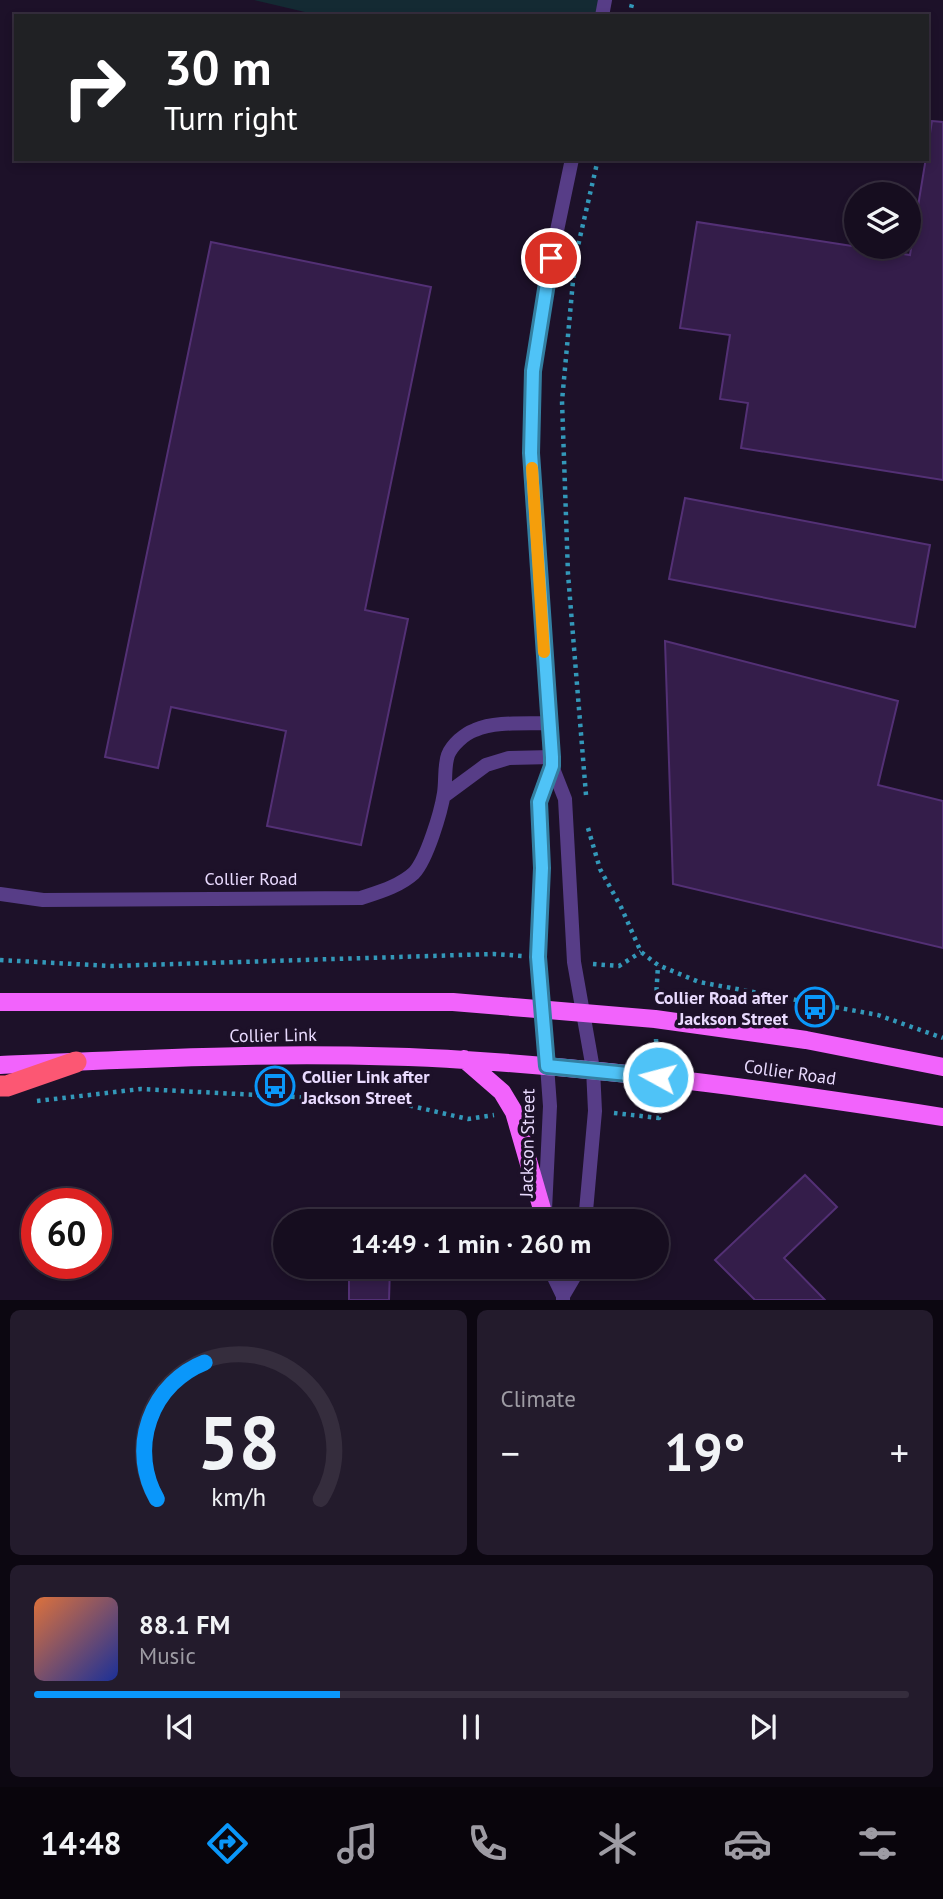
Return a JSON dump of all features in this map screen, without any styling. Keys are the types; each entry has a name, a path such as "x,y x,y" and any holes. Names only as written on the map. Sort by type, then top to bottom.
{"highway":[{"path":"0,1086 7,1086 76,1062"}],"main road":[{"name":"Collier Link","path":"0,1002 439,1002 541,1008"},
{"name":"Collier Road","path":"541,1008 655,1019 806,1040 943,1067"},
{"name":"Collier Link","path":"0,1065 337,1056 464,1059 547,1066"},
{"path":"464,1059 502,1091 514,1112 542,1209"},
{"name":"Collier Road","path":"547,1066 778,1091 943,1117"}],"street":[{"path":"572,161 546,282 533,371 531,453 552,762 565,799 574,962 593,1069 595,1111 586,1209"},
{"name":"Collier Road","path":"0,894 43,900 361,898 399,883 415,872 427,848 444,796 448,755 458,741 475,730 504,725 549,723"},
{"path":"444,796 486,765 509,758 552,762"},
{"name":"Jackson Street","path":"545,1209 550,1116 538,957 542,868 539,802 552,762"},
{"path":"554,1279 563,1298"},
{"path":"563,1298 573,1279"}],"path":[{"path":"587,806 568,574 562,401 575,259 598,161"},
{"path":"588,820 589,833 600,869 621,907 640,952 658,965 699,982 878,1015 943,1038"},
{"path":"0,960 111,966 494,954"},
{"path":"26,1103 141,1089 394,1102 468,1119 514,1112"},
{"path":"595,1111 659,1118"}],"shaded area":[{"path":"254,0 605,0 602,14 314,14"}],"building":[{"path":"932,121 943,122 943,480 741,448 748,403 720,399 730,335 680,328 697,222 844,245 844,259 921,259 921,188 925,161 929,161"},
{"path":"211,242 431,287 365,610 408,619 361,845 267,826 286,731 171,707 158,768 105,757"},
{"path":"685,498 930,545 915,627 669,579"},
{"path":"665,641 898,701 878,785 943,801 943,948 673,884"},
{"path":"805,1175 837,1207 784,1258 825,1300 755,1300 715,1260"},
{"path":"349,1279 390,1279 389,1300 349,1300"}],"slow traffic":[{"path":"532,468 544,652"}],"place":[{"name":"Collier Road after Jackson Street","path":"815,1007"},
{"name":"Collier Link after Jackson Street","path":"275,1086"}],"route":[{"path":"551,258 533,371 531,453 552,757 552,766 539,802 542,868 538,957 547,1066 658,1077"}]}
